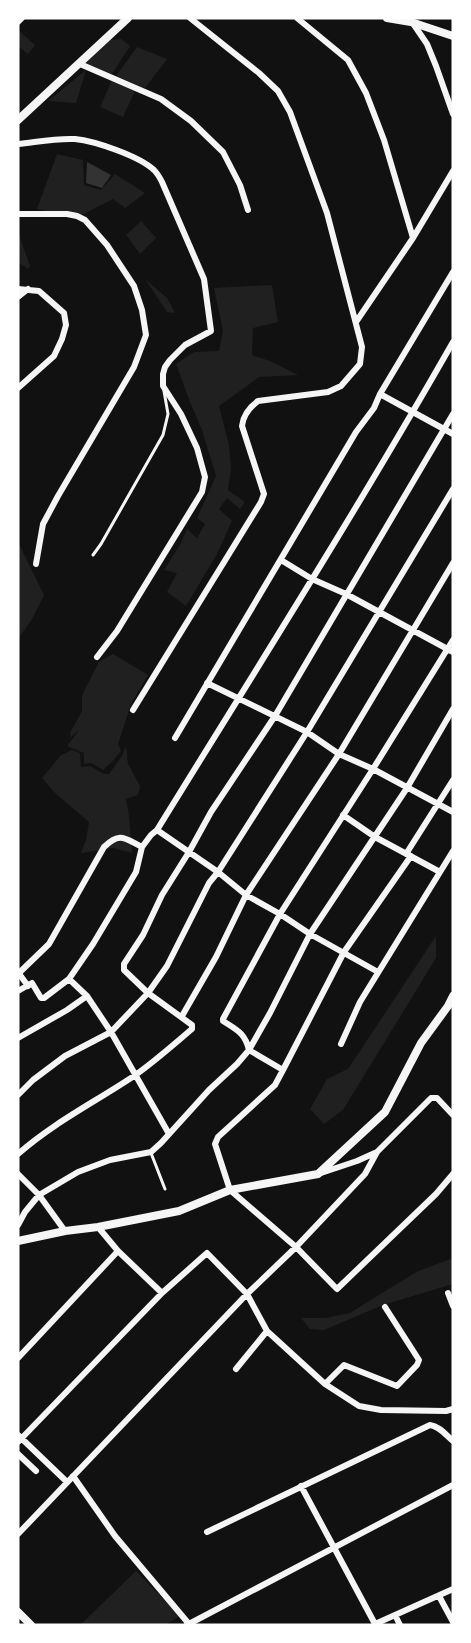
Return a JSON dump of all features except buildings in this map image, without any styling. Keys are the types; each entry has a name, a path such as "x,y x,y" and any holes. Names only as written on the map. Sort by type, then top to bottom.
{"street":[{"path":"18,22 22,18"},
{"path":"18,120 128,18"},
{"path":"133,710 261,502 264,494 242,426 250,407 258,401 328,392 341,386 360,364 362,347 327,213 290,112 278,91 259,73 190,18"},
{"path":"297,18 348,60 366,93 384,140 413,238"},
{"path":"387,18 411,22 453,36"},
{"path":"411,22 427,44 453,114"},
{"path":"80,64 161,99 191,121 223,152 240,185 248,210"},
{"path":"18,144 74,139 97,143 141,161 154,170 162,182 204,279 212,331 185,345 170,360 163,374 163,386 182,414 197,448 205,477 202,492 117,631 97,657"},
{"path":"356,322 413,238 453,171"},
{"path":"18,214 67,214 85,220 106,244 134,286 142,310 146,334 134,367 43,524 36,564"},
{"path":"175,738 357,432 374,408 380,394 450,281 453,272"},
{"path":"18,289 39,291 64,314 66,325 54,356 18,388"},
{"path":"18,297 28,289"},
{"path":"142,847 122,837 113,839 104,847 49,944 20,972 20,975 41,998 69,979 93,944 136,872 142,847 157,830 239,698 453,342"},
{"path":"380,394 453,434"},
{"path":"18,1154 43,1134 134,1076 192,1029 192,1025 182,1016 148,993 124,970 124,964 143,936 162,895 189,852 210,812 275,716 453,414"},
{"path":"18,1095 33,1080 65,1056 111,1032 148,993 167,966 209,883 308,732 453,489"},
{"path":"281,560 312,579 346,594 451,651"},
{"path":"182,1016 216,957 246,895 339,753 453,563"},
{"path":"283,1070 249,1050 247,1040 240,1031 223,1021 280,914 451,651 453,640"},
{"path":"207,683 308,732 339,753 453,812"},
{"path":"18,1225 39,1195 78,1172 110,1160 151,1152 249,1050 310,934 407,788 453,709"},
{"path":"453,780 408,855 344,952 279,1078 218,1137 215,1144 230,1190 296,1246 336,1288 339,1288 436,1194 453,1174"},
{"path":"343,815 375,837 440,872"},
{"path":"157,830 218,872 246,895 378,972"},
{"path":"341,1044 360,1002 453,851"},
{"path":"69,979 87,996 111,1032 169,1134"},
{"path":"18,991 31,985"},
{"path":"18,1038 87,996"},
{"path":"318,1174 385,1112 421,1043 453,996"},
{"path":"18,1533 365,1174 377,1152 431,1098 437,1098 453,1115"},
{"path":"18,1241 179,1211 230,1190 318,1174 377,1152"},
{"path":"18,1174 39,1195 65,1231"},
{"path":"98,1227 118,1251 162,1293"},
{"path":"18,1358 118,1251"},
{"path":"67,1482 19,1438 162,1293 206,1253 247,1294 267,1331 325,1384 358,1406 381,1410 446,1411 453,1409"},
{"path":"448,1293 453,1306"},
{"path":"325,1384 344,1365 347,1365 397,1386 417,1365 419,1360 385,1307"},
{"path":"236,1369 267,1331"},
{"path":"207,1532 430,1425 435,1425 453,1441"},
{"path":"18,1454 36,1471"},
{"path":"73,1476 115,1536 188,1624 453,1485"},
{"path":"301,1486 374,1623 453,1589"},
{"path":"439,1596 453,1622"},
{"path":"18,1612 31,1625"},
{"path":"395,1615 400,1625"}],"lane":[{"path":"93,555 163,435 168,414 163,386"},
{"path":"151,1152 165,1189"}],"shaded area":[{"path":"18,30 35,45 28,54 19,47"},
{"path":"121,39 130,46 112,74 85,63 108,40"},
{"path":"137,47 167,59 145,88 116,76"},
{"path":"86,70 76,103 48,101"},
{"path":"112,80 135,91 123,117 100,107"},
{"path":"57,154 83,160 84,185 101,190 115,174 145,193 125,208 113,199 76,218 37,209"},
{"path":"87,162 111,175 102,188 86,183"},
{"path":"141,221 156,238 140,254 126,235"},
{"path":"18,232 30,266 28,269 18,262"},
{"path":"145,279 167,298 175,313 167,312"},
{"path":"272,285 278,322 253,328 252,355 298,375 259,377 219,406 229,445 231,468 228,490 245,502 240,509 227,498 219,509 232,521 217,554 186,606 167,592 177,573 164,570 187,529 197,538 205,524 197,518 216,476 202,430 176,364 194,352 219,351 223,331 214,288"},
{"path":"18,542 44,595 32,619 18,639"},
{"path":"113,654 148,675 131,704 118,744 121,751 103,770 91,763 84,764 84,753 67,746 79,730 71,737 70,733 82,711 82,696 86,687 99,662"},
{"path":"126,746 128,764 140,786 138,795 126,799 132,853 113,848 81,853 89,822 57,795 42,778 61,755 72,750 80,753 81,767 90,766 104,774 109,774"},
{"path":"436,936 436,958 343,1110 324,1124 310,1109 327,1079 348,1069"},
{"path":"453,1258 453,1284 383,1305 324,1330 310,1329 301,1318 325,1318 350,1313 416,1272"},
{"path":"136,1571 180,1616 165,1625 80,1625"}]}
